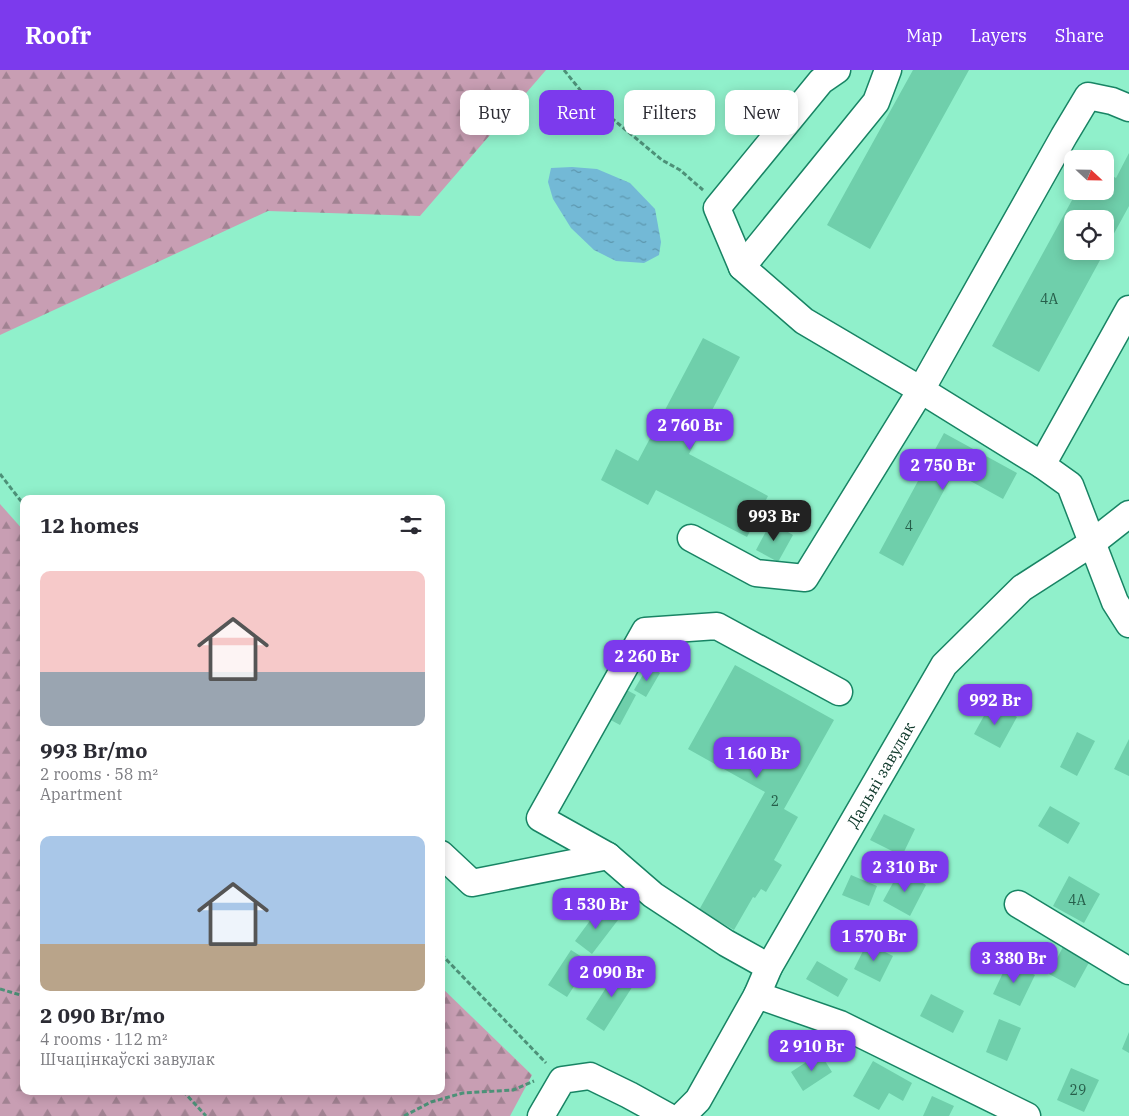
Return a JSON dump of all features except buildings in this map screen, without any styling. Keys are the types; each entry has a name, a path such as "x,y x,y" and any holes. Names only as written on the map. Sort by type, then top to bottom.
{"street":[{"path":"837,70 821,81 716,208 742,267 804,321 921,390 1070,484 1115,602 1129,624"},
{"path":"742,267 876,102 888,70"},
{"path":"691,538 756,572 805,578 921,390 1088,96 1112,101 1129,108"},
{"path":"1042,465 1129,309"},
{"name":"Дальні завулак","path":"682,1116 698,1100 757,995 769,966 944,665 1022,588 1092,543 1129,514"},
{"path":"769,966 726,943 653,895 608,856 540,818 645,631 717,626 839,692"},
{"path":"445,858 472,883 608,856"},
{"path":"1018,904 1129,971"},
{"path":"757,995 840,1024 1027,1116"},
{"path":"541,1116 558,1076 590,1076 667,1116"}],"path":[{"path":"564,70 585,96 662,160 680,170 700,186 716,208"},
{"path":"0,474 20,500"},
{"path":"404,1116 431,1102 463,1093 513,1090 558,1076 445,958"},
{"path":"0,989 20,995"},
{"path":"187,1095 206,1116"}],"green space":[{"path":"0,70 546,70 529,90 460,90 460,135 490,135 420,216 268,211 0,335"},
{"path":"0,504 20,526 20,1095 445,1095 445,991 532,1075 510,1116 0,1116"}],"water":[{"path":"551,168 597,169 630,183 655,209 661,242 659,255 644,263 616,261 594,250 571,228 553,199 548,182"}]}
